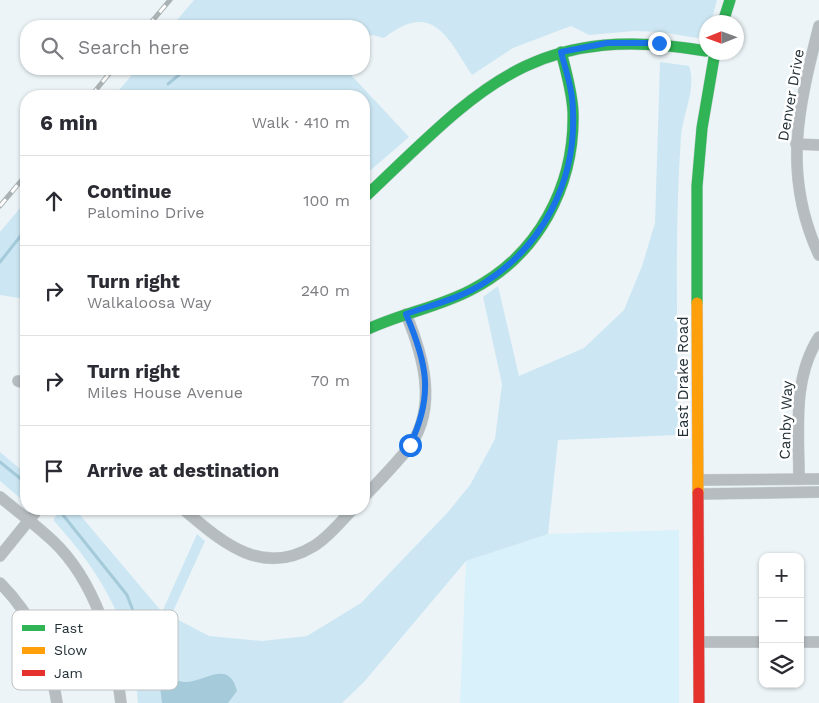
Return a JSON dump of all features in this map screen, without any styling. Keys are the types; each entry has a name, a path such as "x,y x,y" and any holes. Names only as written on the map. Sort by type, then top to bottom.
{"street":[{"path":"725,15 730,0"},
{"name":"Denver Drive","path":"819,26 799,120 796,144 798,189 803,216 819,255"},
{"path":"370,192 443,123 488,86 522,67 561,52 607,43 637,41 699,50"},
{"path":"370,329 483,284 526,249 544,224 558,197 572,147 573,110 571,91 561,52"},
{"name":"East Drake Road","path":"699,703 697,186 701,135 713,60"},
{"path":"796,144 819,145"},
{"path":"370,490 410,445 421,424 426,403 422,361 406,314"},
{"name":"Canby Way","path":"799,479 799,389 807,359 819,337"},
{"path":"698,480 819,478"},
{"path":"699,494 819,492"},
{"path":"0,497 20,513"},
{"path":"22,515 59,548 71,563 89,593 96,610"},
{"path":"0,556 33,515"},
{"path":"190,515 219,539 236,550 269,558 285,558 316,545 347,515"},
{"path":"0,583 13,596 22,610"},
{"path":"699,642 759,642"},
{"path":"804,642 819,642"},
{"path":"56,690 58,703"},
{"path":"119,690 121,703"}],"shaded area":[{"path":"194,0 717,0 713,15 699,15 699,37 697,38 661,32 634,31 589,35 571,26 513,48 472,75 455,48 437,28 427,23 415,22 401,27 384,38 370,36 370,20 177,20"},
{"path":"660,62 689,66 691,74 691,91 682,127 679,173 677,248 678,435 558,440 548,534 466,561 364,682 342,703 138,703 137,690 178,690 178,620 209,636 262,641 307,636 361,603 448,512 470,485 495,439 502,384 483,297 498,286 519,376 584,348 624,310 642,266 655,223"},
{"path":"132,75 353,75 365,90 119,90"},
{"path":"370,95 409,137 370,171"},
{"path":"20,208 20,298 0,295 0,232"},
{"path":"0,452 20,469 20,498 0,481"},
{"path":"57,515 80,515 160,610 115,610 88,562 54,521"},
{"path":"679,530 679,703 460,703 466,561 548,534"},
{"path":"197,534 205,541 174,610 163,610"},
{"path":"211,675 226,675 233,680 237,691 228,703 162,703 160,690 178,690 178,680 185,682"}],"waterway":[{"path":"168,84 179,75"},
{"path":"0,262 20,237"},
{"path":"0,462 20,478"},
{"path":"63,515 127,595 133,610"}],"railway":[{"path":"153,20 170,0"},
{"path":"96,90 108,75"},
{"path":"0,206 20,182"}],"traffic: fast":[{"path":"725,15 730,0"},
{"path":"370,192 442,125 477,96 513,72 552,56 596,46 646,44 699,50"},
{"path":"370,328 445,302 471,290 495,276 533,238 548,216 559,192 572,140 573,112 569,81 561,52"},
{"path":"697,303 697,186 702,128 714,60"}],"traffic: slow":[{"path":"697,303 698,493"}],"traffic: jam":[{"path":"698,493 699,703"}],"route":[{"path":"410,445 421,424 426,403 426,385 422,361 406,314 454,297 483,284 501,272 526,249 544,224 566,177 571,154 573,110 571,91 561,52 607,43 637,41 659,43"}]}
